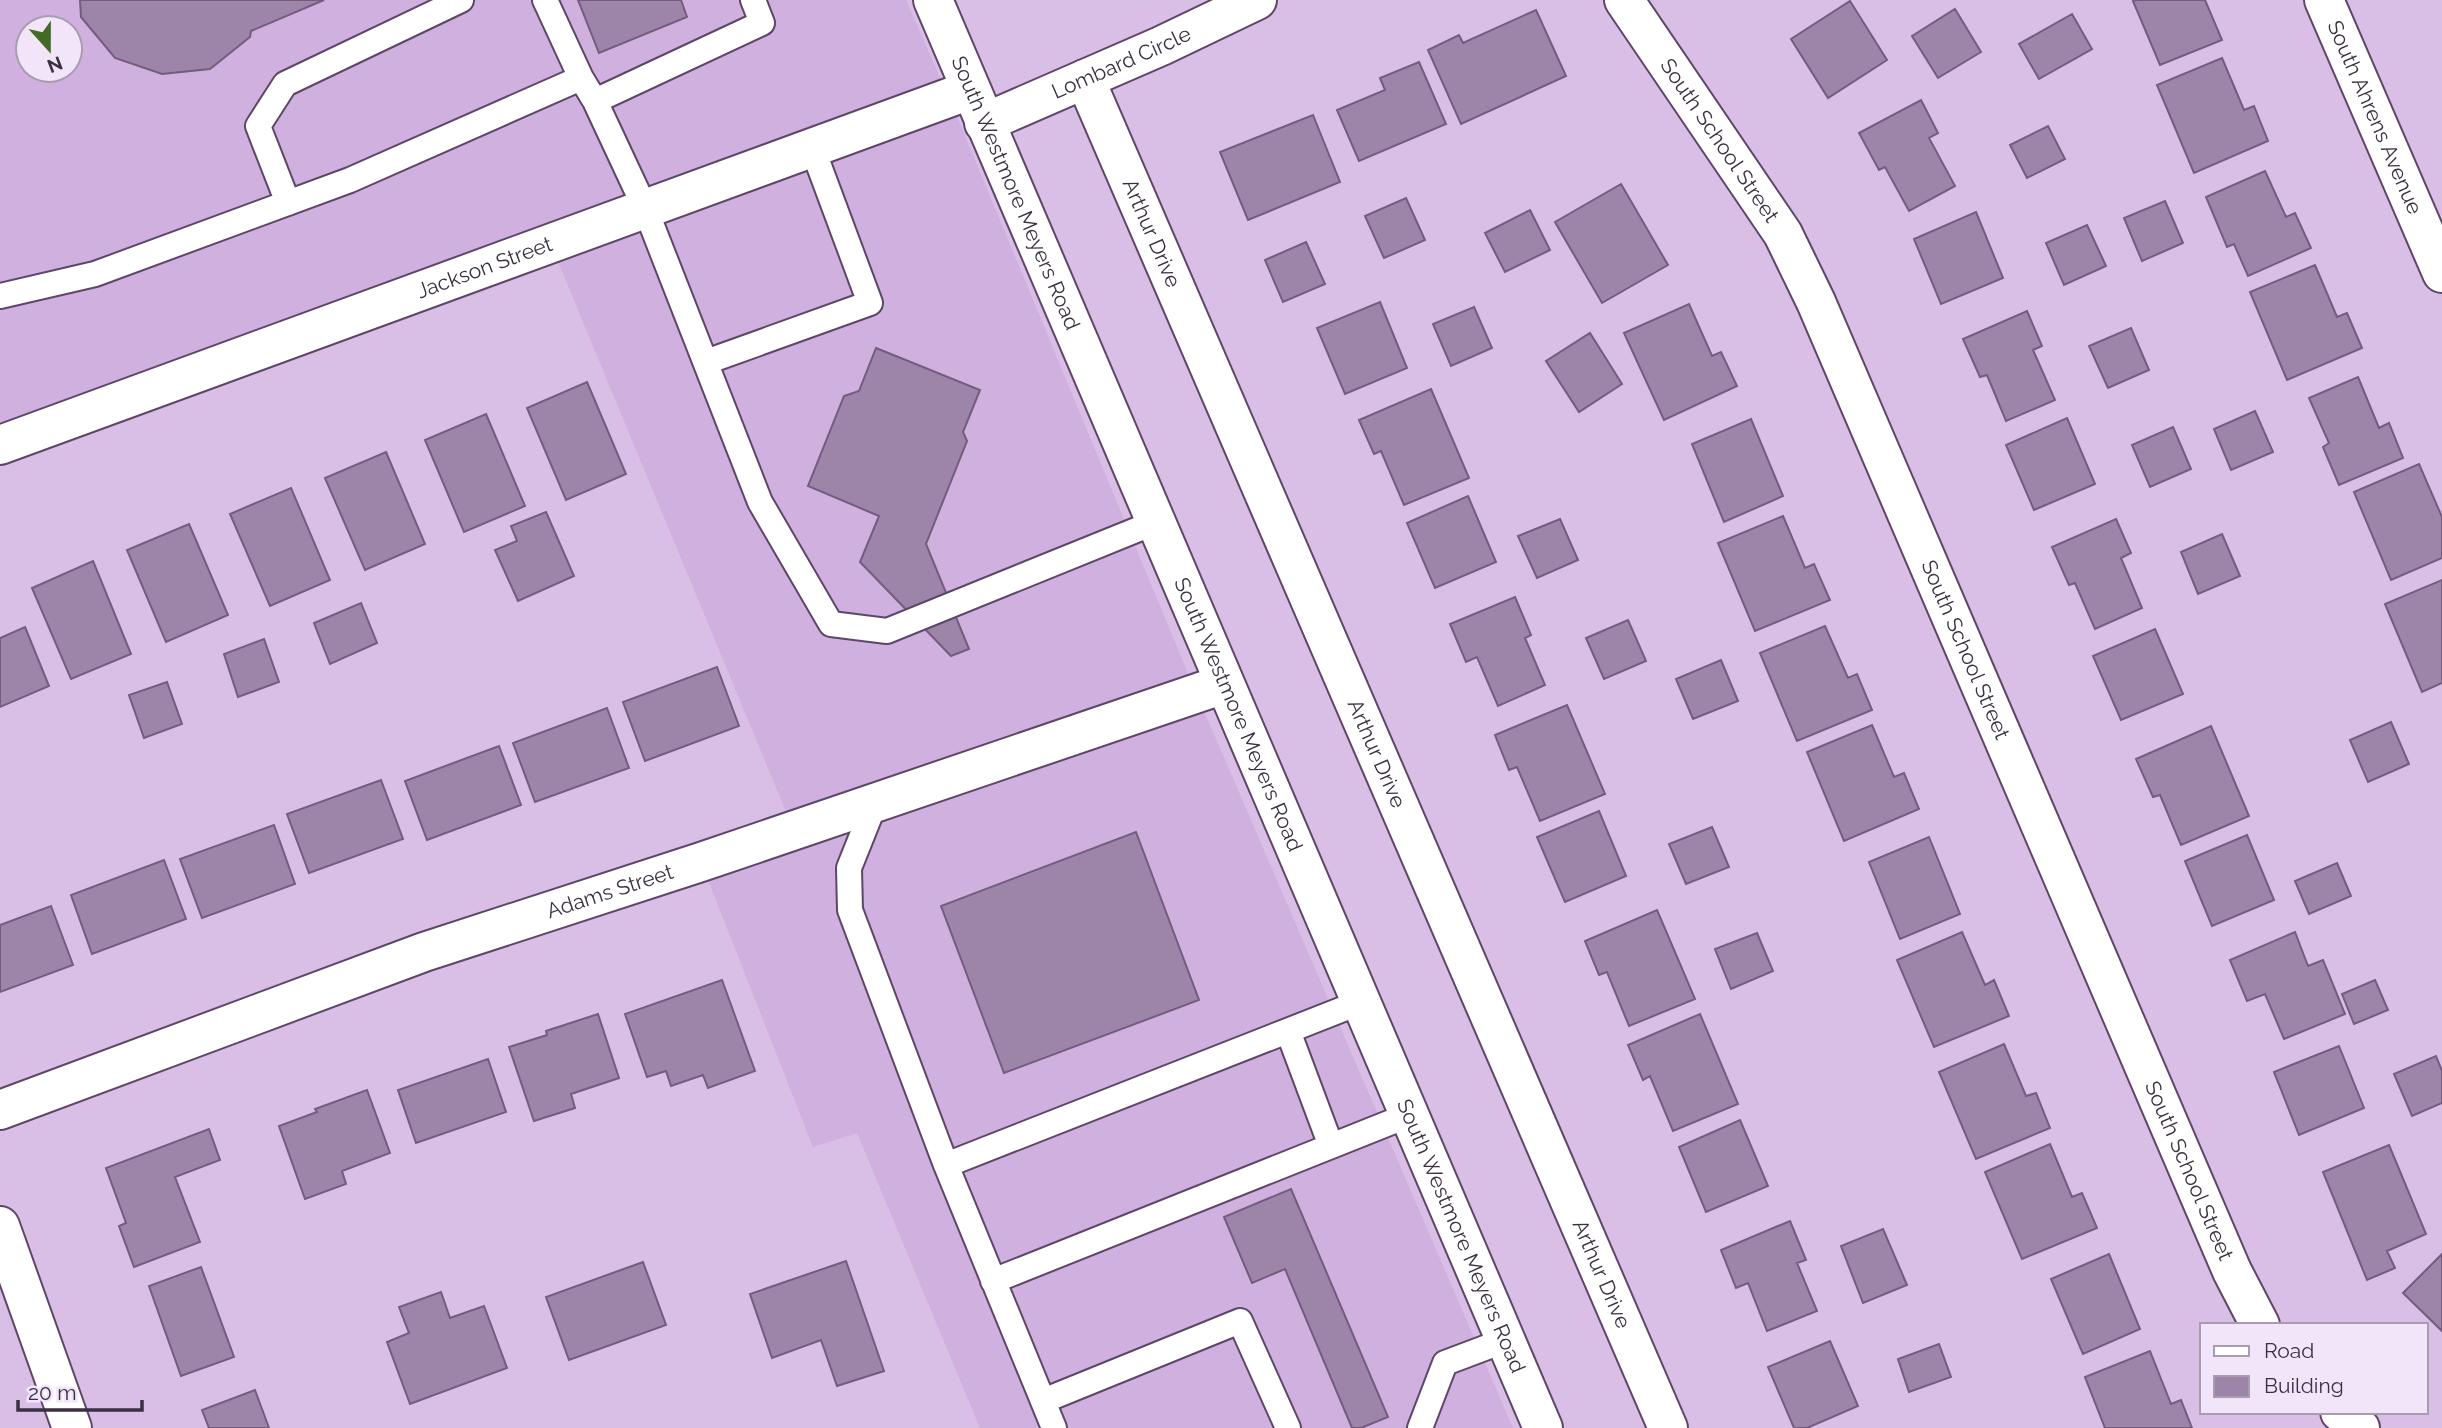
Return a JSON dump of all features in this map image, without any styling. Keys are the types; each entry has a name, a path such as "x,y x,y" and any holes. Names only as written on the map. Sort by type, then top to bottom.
{"street":[{"name":"South Westmore Meyers Road","path":"933,0 1543,1428"},
{"name":"Lombard Circle","path":"977,106 1085,79 1257,0"},
{"name":"South School Street","path":"1624,0 1783,234 1816,302 2232,1271 2259,1323"},
{"name":"South Ahrens Avenue","path":"2324,0 2442,273"},
{"name":"Arthur Drive","path":"1085,79 1668,1428"},
{"name":"Jackson Street","path":"0,444 813,147 977,106"},
{"name":"Adams Street","path":"0,1110 425,951 701,862 1224,684"},
{"path":"0,1226 72,1428"},
{"path":"2342,1414 2360,1428"}],"lane":[{"path":"288,203 258,126 285,84 461,0"},
{"path":"545,0 645,208 760,502 831,624 887,631 1156,523"},
{"path":"595,101 762,23 753,0"},
{"path":"0,296 95,274 350,180 581,78"},
{"path":"706,362 870,303 813,147"},
{"path":"876,803 849,868 850,910 946,1165 1054,1428"},
{"path":"946,1165 1361,1002"},
{"path":"1288,1031 1331,1146"},
{"path":"993,1281 1409,1115"},
{"path":"1043,1401 1240,1321 1285,1427"},
{"path":"1420,1428 1445,1363 1506,1340"}],"shaded area":[{"path":"0,0 906,0 942,82 0,425"},
{"path":"956,114 1189,676 787,814 556,257"},
{"path":"1204,711 1513,1428 980,1428 857,1133 813,1147 701,862"}],"building":[{"path":"80,0 324,0 251,31 250,37 210,69 162,74 115,58 84,21 84,14 81,14"},
{"path":"578,0 681,0 687,17 599,53"},
{"path":"2205,0 2222,40 2160,65 2133,1"},
{"path":"1850,1 1887,60 1828,98 1791,39"},
{"path":"1955,9 1981,52 1938,78 1912,36"},
{"path":"1536,10 1566,76 1461,124 1428,50 1459,35 1463,43"},
{"path":"2072,14 2092,49 2039,79 2019,44"},
{"path":"2222,58 2244,110 2254,106 2268,141 2194,173 2157,85"},
{"path":"1419,62 1446,124 1359,161 1337,110 1385,90 1380,78"},
{"path":"1921,100 1938,133 1929,138 1955,186 1909,211 1885,167 1879,170 1859,133"},
{"path":"1313,115 1340,182 1248,220 1220,152"},
{"path":"2048,126 2065,159 2027,178 2010,145"},
{"path":"2265,171 2286,217 2295,213 2311,248 2248,276 2234,244 2227,247 2206,197"},
{"path":"1621,184 1668,265 1602,303 1555,222"},
{"path":"1406,198 1425,240 1384,258 1365,216"},
{"path":"2165,201 2183,243 2142,261 2124,218"},
{"path":"1530,210 1550,250 1505,272 1485,233"},
{"path":"1976,212 2003,278 1941,304 1914,239"},
{"path":"2087,225 2106,266 2064,285 2046,243"},
{"path":"1306,242 1325,284 1283,302 1265,260"},
{"path":"2315,265 2337,317 2347,313 2362,348 2287,380 2250,292"},
{"path":"1380,302 1407,368 1345,394 1317,328"},
{"path":"1689,304 1712,356 1721,352 1737,386 1664,420 1624,333"},
{"path":"1474,307 1492,348 1451,366 1433,324"},
{"path":"2027,311 2042,346 2033,350 2055,400 2006,421 1987,375 1980,377 1963,339"},
{"path":"2131,328 2149,370 2108,388 2089,346"},
{"path":"1590,333 1622,384 1579,412 1546,361"},
{"path":"876,348 980,390 963,432 967,441 926,544 969,649 951,656 860,562 879,516 808,486 844,396 859,391"},
{"path":"2358,377 2379,428 2389,423 2403,458 2339,485 2323,447 2329,443 2309,398"},
{"path":"587,382 626,474 566,500 527,408"},
{"path":"1431,389 1469,478 1404,505 1381,451 1374,454 1359,420"},
{"path":"2255,411 2273,452 2231,470 2214,429"},
{"path":"486,414 525,506 464,532 425,440"},
{"path":"2067,418 2095,484 2034,510 2006,445"},
{"path":"1751,419 1783,496 1724,522 1692,444"},
{"path":"2173,427 2191,469 2150,487 2132,445"},
{"path":"386,452 425,544 365,570 325,478"},
{"path":"2419,464 2442,517 2442,558 2391,580 2354,492"},
{"path":"291,488 330,580 270,606 230,514"},
{"path":"1468,496 1496,562 1435,588 1407,523"},
{"path":"546,512 574,576 518,601 495,550 517,541 511,526"},
{"path":"1783,516 1805,568 1814,564 1830,600 1755,631 1718,543"},
{"path":"1560,519 1578,560 1537,578 1518,536"},
{"path":"2116,519 2131,553 2121,558 2142,608 2095,629 2075,583 2069,585 2052,547"},
{"path":"189,524 228,615 166,642 127,550"},
{"path":"2222,534 2240,576 2198,594 2181,552"},
{"path":"93,561 131,654 71,679 32,588"},
{"path":"2442,580 2442,683 2422,692 2385,604"},
{"path":"1515,597 1531,635 1525,638 1545,685 1498,706 1477,657 1466,662 1450,624"},
{"path":"361,603 377,643 330,664 314,623"},
{"path":"1628,620 1646,661 1604,679 1586,638"},
{"path":"1825,626 1848,678 1857,674 1872,710 1797,741 1760,653"},
{"path":"25,627 49,686 0,707 0,638"},
{"path":"2155,629 2183,694 2121,720 2093,656"},
{"path":"264,639 279,682 238,697 224,654"},
{"path":"1721,660 1738,701 1693,719 1676,679"},
{"path":"717,667 739,726 645,761 623,702"},
{"path":"167,682 182,724 144,738 129,695"},
{"path":"1567,705 1605,794 1540,821 1517,767 1509,770 1495,735"},
{"path":"607,708 629,768 535,802 513,743"},
{"path":"2391,722 2409,764 2368,782 2350,740"},
{"path":"1872,725 1894,777 1904,773 1919,809 1844,841 1807,752"},
{"path":"2211,726 2249,816 2181,845 2160,795 2153,797 2136,759"},
{"path":"499,746 521,805 427,840 405,781"},
{"path":"381,780 403,839 309,873 287,814"},
{"path":"1599,811 1626,876 1565,902 1537,837"},
{"path":"274,825 295,884 202,918 180,859"},
{"path":"1712,827 1729,867 1686,884 1669,844"},
{"path":"1136,832 1199,1000 1004,1073 941,906"},
{"path":"2247,835 2274,900 2212,926 2185,861"},
{"path":"1929,837 1960,914 1900,939 1869,862"},
{"path":"164,860 186,919 92,954 71,895"},
{"path":"2337,863 2351,896 2309,914 2295,881"},
{"path":"51,906 73,965 0,992 0,925"},
{"path":"1657,910 1695,999 1629,1026 1607,972 1599,975 1585,941"},
{"path":"1962,932 1985,985 1994,980 2009,1016 1934,1047 1897,960"},
{"path":"2295,932 2308,966 2323,960 2345,1014 2284,1039 2265,994 2247,1001 2230,960"},
{"path":"1757,933 1773,971 1731,989 1715,949"},
{"path":"722,980 755,1071 708,1088 703,1075 671,1086 666,1071 647,1077 625,1014"},
{"path":"2375,980 2388,1010 2354,1024 2342,994"},
{"path":"598,1014 619,1078 571,1094 575,1108 534,1121 509,1047 547,1035 546,1031"},
{"path":"1700,1014 1738,1104 1673,1131 1650,1076 1643,1080 1628,1045"},
{"path":"2004,1044 2026,1096 2036,1093 2050,1128 1976,1159 1939,1072"},
{"path":"2339,1046 2364,1108 2299,1135 2274,1072"},
{"path":"2436,1056 2442,1071 2442,1103 2412,1116 2394,1074"},
{"path":"488,1059 506,1112 416,1143 398,1090"},
{"path":"367,1090 390,1153 342,1171 346,1184 305,1199 279,1126 317,1112 315,1109"},
{"path":"1740,1120 1768,1186 1706,1212 1679,1147"},
{"path":"209,1129 220,1160 175,1177 200,1242 134,1267 119,1226 126,1223 106,1168"},
{"path":"2050,1144 2072,1197 2082,1193 2097,1228 2022,1259 1985,1172"},
{"path":"2389,1145 2426,1234 2387,1251 2395,1268 2367,1280 2323,1172"},
{"path":"1291,1189 1388,1417 1361,1428 1352,1428 1285,1269 1252,1283 1224,1217"},
{"path":"1790,1221 1806,1260 1797,1263 1817,1311 1767,1331 1748,1283 1736,1288 1721,1250"},
{"path":"1883,1229 1907,1285 1863,1303 1841,1246"},
{"path":"2109,1254 2140,1329 2083,1354 2051,1279"},
{"path":"2442,1254 2442,1331 2403,1293"},
{"path":"846,1261 884,1371 837,1386 821,1340 772,1358 750,1294"},
{"path":"643,1262 666,1325 569,1360 546,1297"},
{"path":"201,1267 234,1357 181,1376 149,1286"},
{"path":"441,1292 450,1318 484,1306 507,1368 410,1404 387,1342 409,1333 399,1307"},
{"path":"1830,1341 1858,1406 1807,1428 1794,1428 1768,1367"},
{"path":"1939,1344 1951,1377 1909,1392 1898,1359"},
{"path":"2150,1351 2171,1404 2181,1400 2192,1428 2105,1428 2085,1377"},
{"path":"255,1390 269,1428 209,1428 202,1410"}]}
